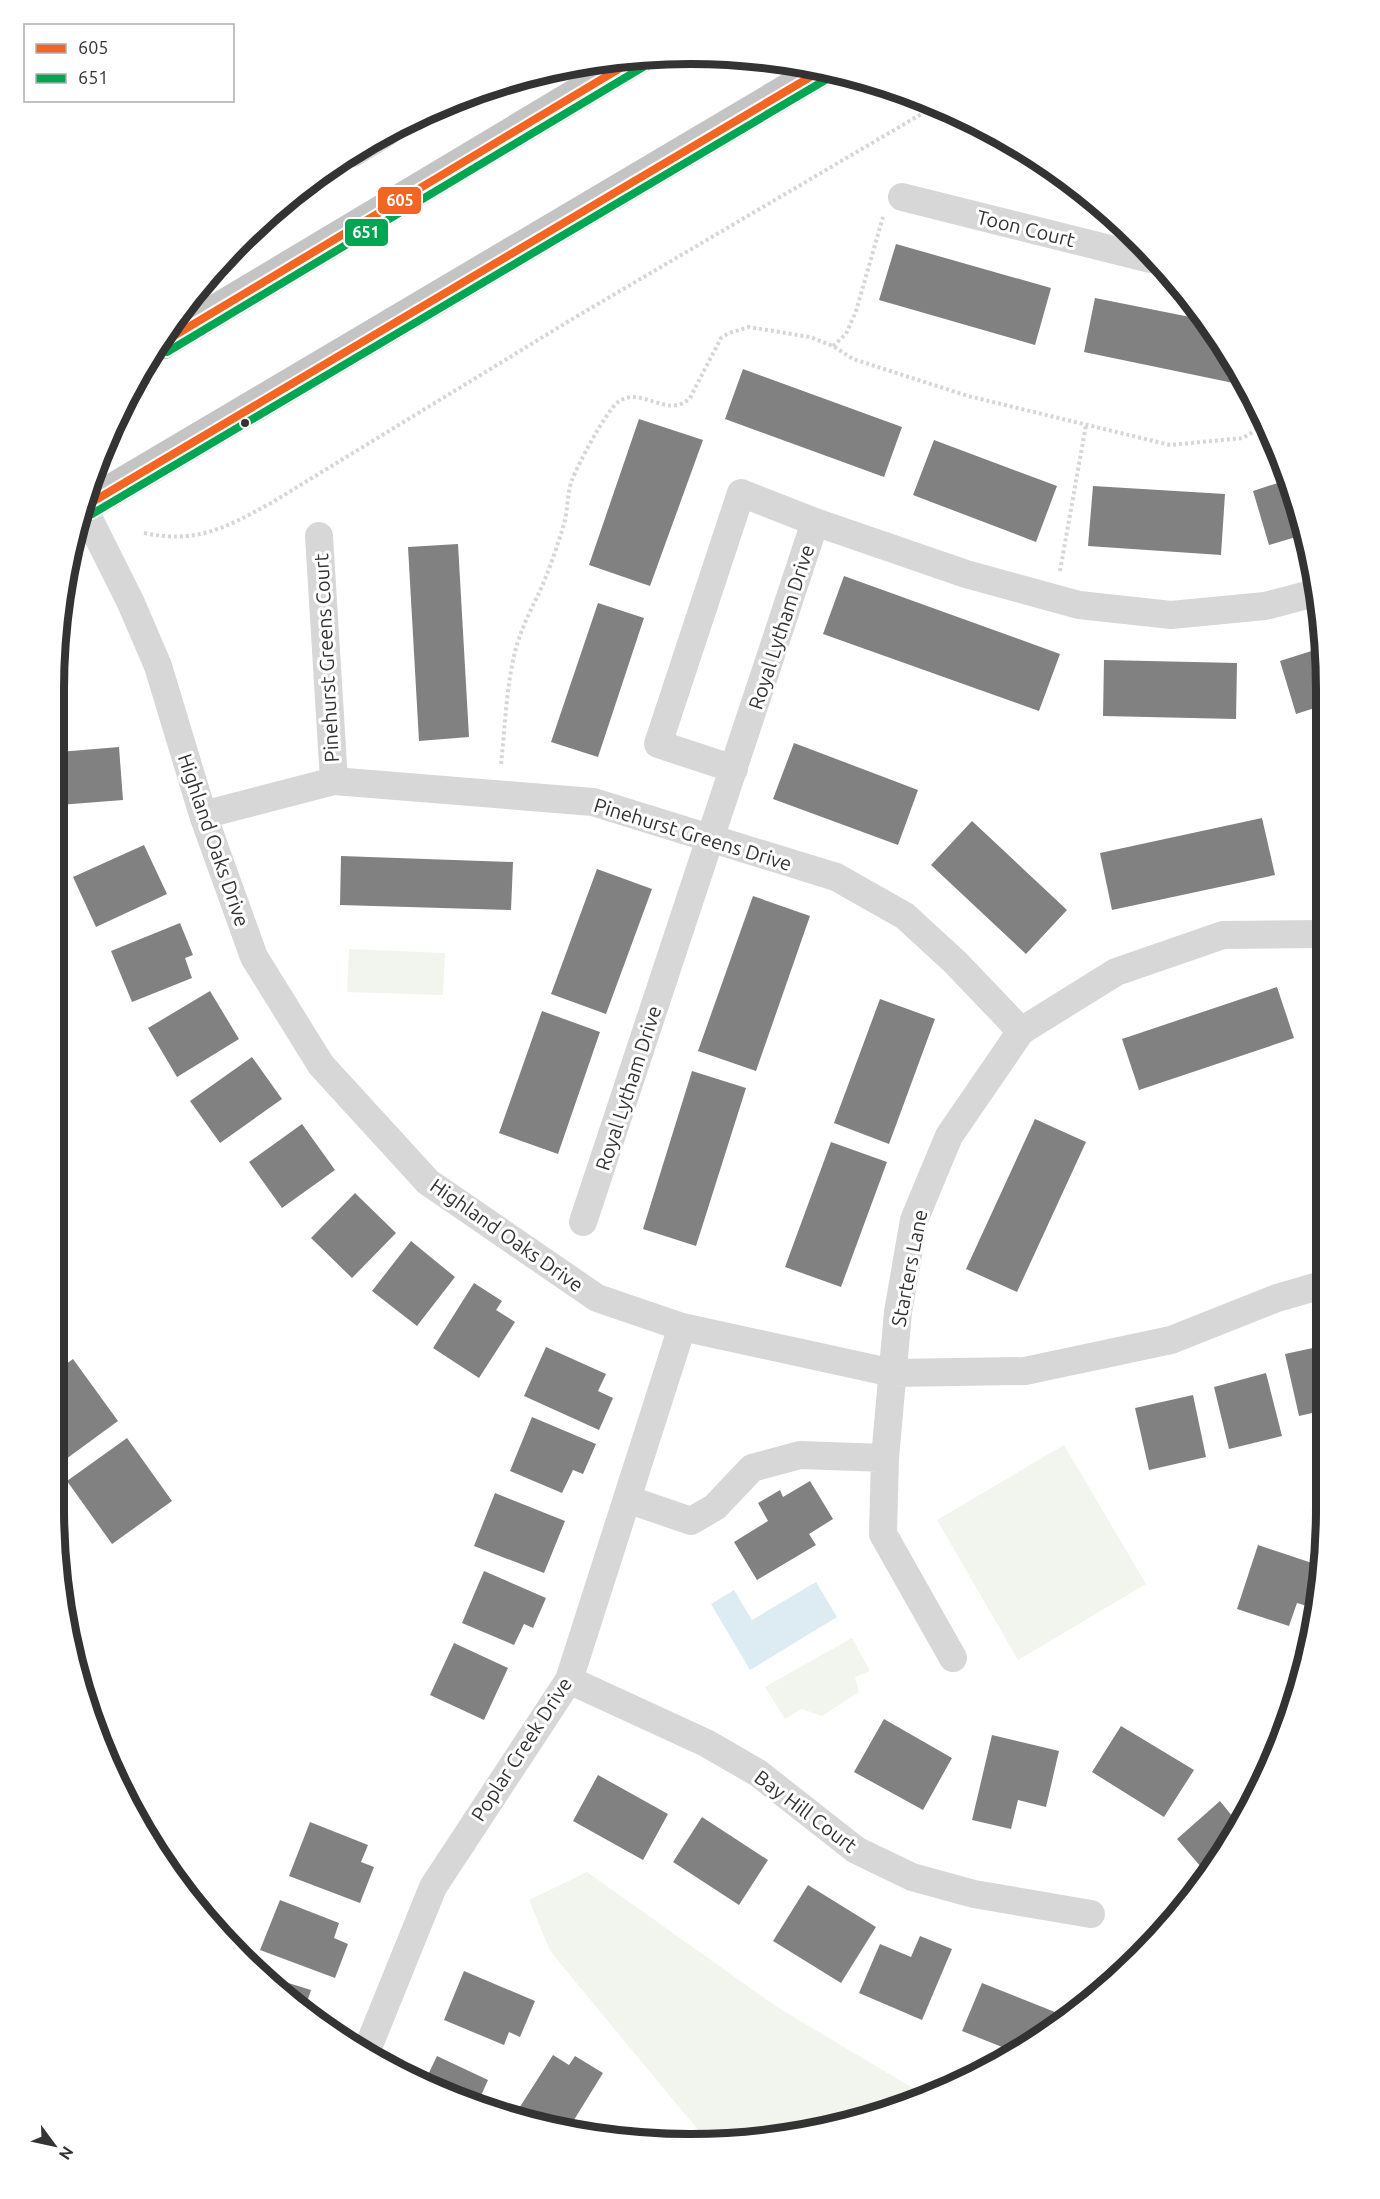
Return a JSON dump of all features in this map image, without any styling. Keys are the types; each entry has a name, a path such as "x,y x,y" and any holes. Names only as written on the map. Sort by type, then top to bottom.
{"highway":[{"path":"175,335 620,69"},
{"path":"94,501 811,77"},
{"path":"190,314 229,303"}],"street":[{"name":"Toon Court","path":"893,206 1140,257"},
{"path":"734,769 658,744 741,493 815,522"},
{"name":"Highland Oaks Drive","path":"89,519 131,603 158,666 203,815 254,957 321,1065 428,1182 597,1298 682,1327 892,1373 1025,1371 1171,1340 1277,1298 1316,1287"},
{"name":"Royal Lytham Drive","path":"583,1222 815,522 966,574 1079,604 1171,615 1265,606 1308,595"},
{"name":"Pinehurst Greens Court","path":"319,536 334,781"},
{"name":"Pinehurst Greens Drive","path":"203,815 334,781 593,802 836,877 905,915 955,962 1021,1031"},
{"name":"Starters Lane","path":"953,1659 883,1534 885,1458 898,1312 914,1220 949,1136 1021,1031 1116,972 1223,934 1316,934"},
{"name":"Poplar Creek Drive","path":"369,2046 433,1887 568,1680 682,1327"},
{"path":"627,1500 692,1521 715,1507 752,1468 800,1455 885,1458"},
{"name":"Bay Hill Court","path":"568,1680 706,1743 759,1773 856,1850 912,1877 974,1894 1091,1914"}],"path":[{"path":"144,533 187,537 213,532 235,523 584,312 926,111"},
{"path":"833,346 846,334 856,311 893,206"},
{"path":"501,764 514,656 564,523 571,481 615,404 624,398 639,397 674,407 684,405 690,398 721,338 729,333 749,327 810,337 833,346 854,359 968,396 1170,445 1243,438 1258,429"},
{"path":"1059,577 1086,425"},
{"path":"72,598 75,591"}],"shaded area":[{"path":"349,949 445,953 443,995 347,992"},
{"path":"1064,1445 1146,1584 1018,1660 937,1520"},
{"path":"816,1582 837,1617 750,1670 711,1604 734,1590 752,1620"},
{"path":"852,1638 870,1671 855,1677 859,1692 822,1716 802,1709 785,1719 765,1687"},
{"path":"587,1872 777,2007 918,2091 852,2113 812,2122 772,2129 701,2134 550,1951 529,1900"}],"building":[{"path":"896,244 1051,288 1035,345 879,300"},
{"path":"1095,298 1192,317 1235,383 1084,352"},
{"path":"743,369 902,427 884,477 725,419"},
{"path":"639,419 703,440 650,586 589,565"},
{"path":"934,440 1057,486 1036,542 913,495"},
{"path":"1280,482 1296,537 1269,545 1253,491"},
{"path":"1093,486 1225,494 1221,555 1088,546"},
{"path":"458,544 469,737 419,741 408,547"},
{"path":"844,576 1060,654 1039,711 823,634"},
{"path":"598,603 644,618 598,757 551,742"},
{"path":"1314,650 1316,708 1296,714 1280,661"},
{"path":"1104,660 1237,663 1236,719 1103,716"},
{"path":"794,743 918,790 898,845 773,799"},
{"path":"119,747 123,800 64,805 64,752"},
{"path":"1262,818 1275,875 1112,910 1100,853"},
{"path":"972,821 1067,910 1026,954 931,865"},
{"path":"144,845 167,894 96,927 73,877"},
{"path":"341,856 513,862 511,910 340,905"},
{"path":"597,869 652,889 606,1014 551,994"},
{"path":"753,896 810,916 756,1071 698,1051"},
{"path":"180,923 193,955 185,958 192,978 132,1002 111,951"},
{"path":"1277,987 1294,1038 1139,1090 1122,1039"},
{"path":"210,991 239,1039 177,1077 148,1028"},
{"path":"880,999 935,1019 889,1144 834,1123"},
{"path":"542,1011 600,1032 558,1154 499,1133"},
{"path":"252,1057 282,1099 220,1143 190,1101"},
{"path":"692,1071 746,1088 696,1246 643,1229"},
{"path":"1035,1119 1086,1142 1017,1292 966,1269"},
{"path":"302,1124 335,1170 282,1208 249,1162"},
{"path":"831,1142 887,1162 841,1287 785,1267"},
{"path":"355,1193 396,1233 352,1278 311,1238"},
{"path":"411,1241 455,1277 417,1326 372,1291"},
{"path":"474,1283 502,1301 496,1310 515,1322 479,1378 433,1348"},
{"path":"546,1347 606,1374 598,1391 613,1398 599,1430 524,1396"},
{"path":"1316,1347 1316,1412 1299,1416 1285,1354"},
{"path":"73,1359 118,1421 64,1461 64,1365"},
{"path":"1266,1373 1282,1436 1229,1449 1214,1387"},
{"path":"1193,1395 1206,1457 1149,1470 1135,1408"},
{"path":"532,1417 596,1444 583,1474 573,1470 562,1493 510,1471"},
{"path":"127,1438 172,1501 112,1544 67,1481"},
{"path":"810,1481 833,1519 809,1534 816,1545 757,1580 734,1542 768,1521 758,1503 780,1490 783,1497"},
{"path":"495,1493 565,1521 544,1573 474,1546"},
{"path":"1258,1545 1313,1563 1307,1606 1297,1603 1289,1626 1237,1609"},
{"path":"484,1571 546,1598 533,1628 524,1624 514,1645 462,1623"},
{"path":"454,1643 508,1668 484,1720 430,1695"},
{"path":"884,1719 952,1758 923,1810 854,1772"},
{"path":"1121,1726 1194,1770 1164,1817 1092,1772"},
{"path":"992,1735 1059,1751 1046,1807 1018,1800 1011,1829 972,1820"},
{"path":"598,1775 668,1814 643,1860 573,1821"},
{"path":"1220,1801 1234,1818 1202,1868 1177,1839"},
{"path":"702,1817 768,1860 739,1905 673,1862"},
{"path":"310,1822 368,1845 361,1862 374,1867 360,1903 289,1876"},
{"path":"808,1885 876,1927 841,1983 773,1941"},
{"path":"280,1900 339,1923 334,1938 348,1944 335,1978 260,1950"},
{"path":"920,1936 952,1949 922,2020 859,1993 880,1944 911,1957"},
{"path":"464,1971 535,2001 520,2037 509,2032 504,2045 444,2020"},
{"path":"280,1980 311,1990 307,2003"},
{"path":"982,1983 1055,2012 1052,2019 1006,2049 962,2031"},
{"path":"553,2055 569,2065 575,2056 603,2073 572,2123 518,2110"},
{"path":"437,2056 488,2080 480,2098 427,2076"}],"transit line":[{"name":"651","path":"167,352 643,67"},
{"name":"605","path":"175,335 619,69"},
{"name":"605","path":"94,501 811,77"},
{"name":"651","path":"92,514 825,80"}]}
